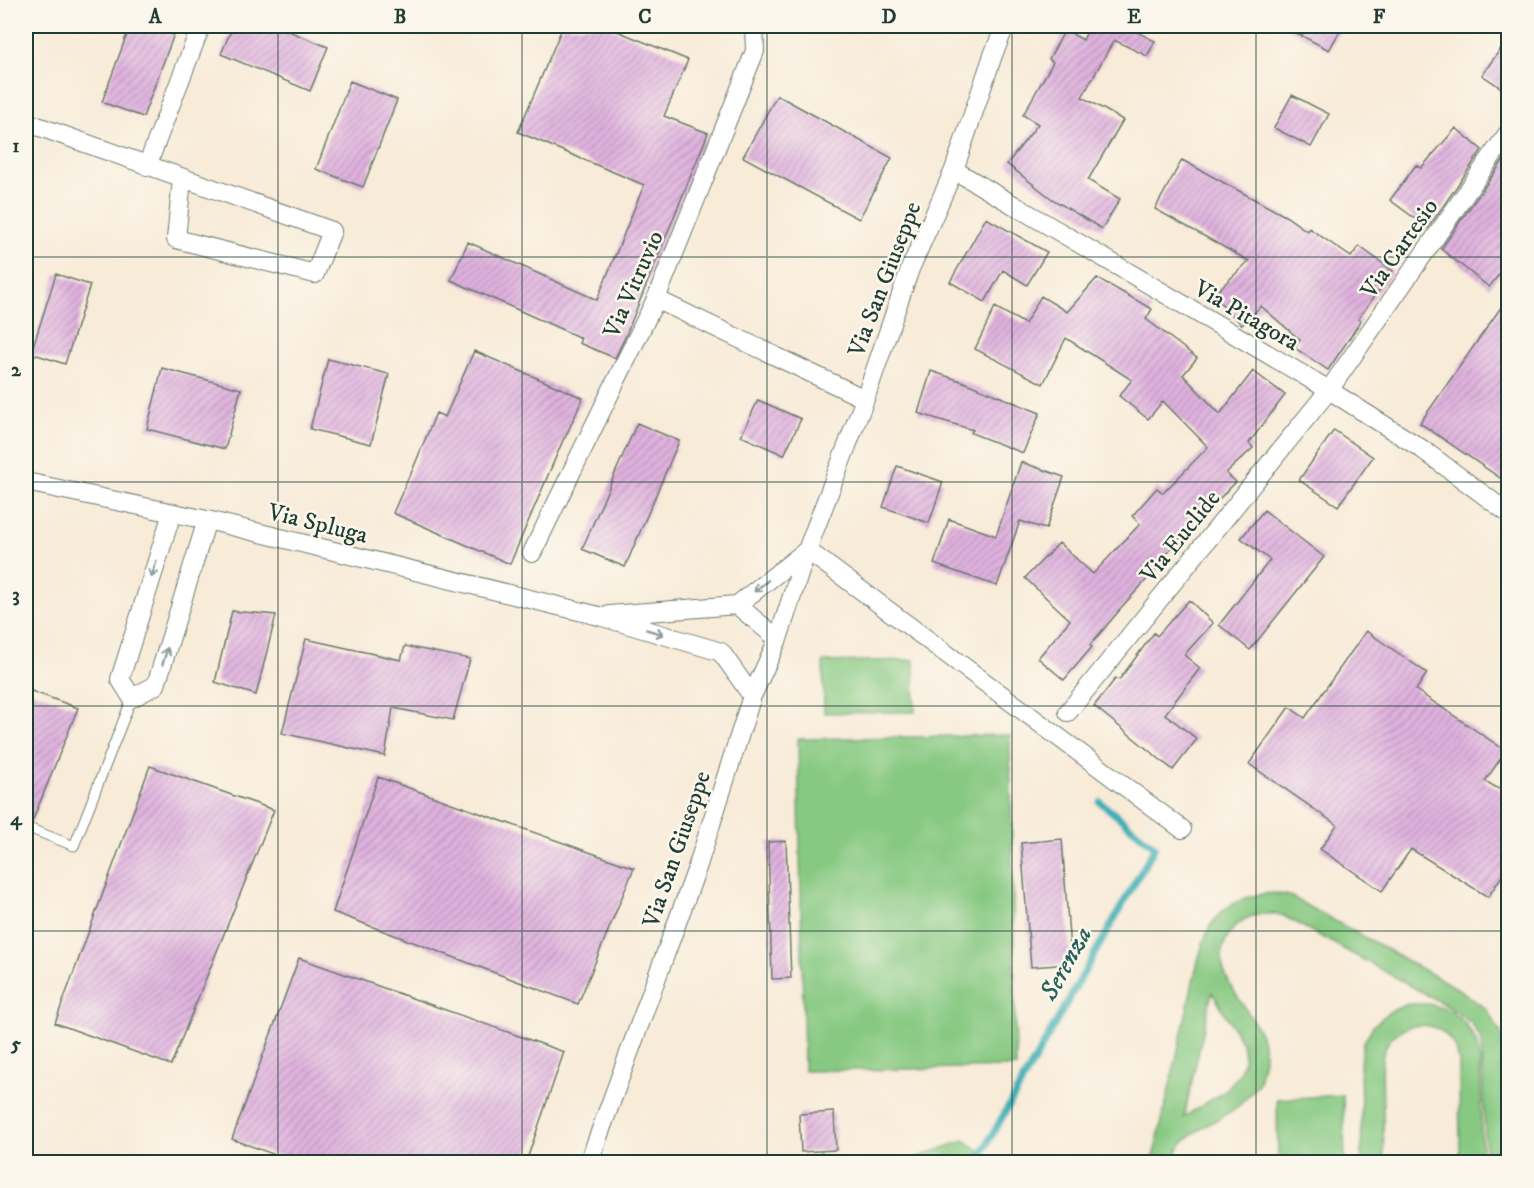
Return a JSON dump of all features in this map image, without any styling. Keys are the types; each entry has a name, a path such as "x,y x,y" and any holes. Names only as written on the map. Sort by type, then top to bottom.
{"street":[{"path":"147,166 201,26"},
{"name":"Via Vitruvio","path":"532,553 656,299 755,51 754,26"},
{"name":"Via San Giuseppe","path":"589,1162 697,868 752,696 778,639 807,550 865,399 910,269 954,170 1005,26"},
{"path":"26,122 333,231 315,274 176,239 182,178"},
{"name":"Via Cartesio","path":"1329,390 1509,133"},
{"name":"Via Pitagora","path":"954,170 1329,390 1422,449 1509,513"},
{"path":"656,299 865,399"},
{"name":"Via Euclide","path":"1068,712 1329,390"},
{"name":"Via Spluga","path":"26,482 207,520 599,616 721,652 752,696"},
{"path":"172,513 120,679 132,698 156,685 207,520"},
{"path":"778,639 737,605 807,550 1182,830"},
{"name":"Via Spluga","path":"599,616 737,605"}],"lane":[{"path":"26,827 74,846 132,698"}],"green space":[{"path":"914,660 915,712 824,713 823,662"},
{"path":"1010,735 1016,1067 804,1071 798,739"},
{"path":"1266,894 1290,896 1460,990 1486,1009 1501,1033 1506,1162 1486,1162 1481,1039 1471,1023 1449,1007 1282,915 1258,914 1246,918 1236,926 1226,940 1222,954 1223,968 1229,982 1262,1037 1264,1060 1259,1083 1236,1108 1190,1136 1182,1144 1173,1162 1152,1162 1205,937 1216,918 1235,902","holes":["1212,992 1242,1043 1244,1058 1239,1075 1225,1091 1184,1117"]},
{"path":"1408,1004 1429,1004 1449,1010 1465,1023 1476,1041 1480,1060 1482,1162 1460,1162 1458,1056 1452,1043 1443,1032 1425,1025 1405,1029 1389,1041 1384,1050 1382,1064 1384,1162 1362,1162 1360,1063 1363,1044 1373,1026 1389,1012"},
{"path":"1343,1095 1345,1162 1278,1162 1277,1099"},
{"path":"964,1140 997,1162 906,1162"}],"building":[{"path":"130,26 177,26 143,117 102,102"},
{"path":"233,26 276,26 328,47 310,91 221,54"},
{"path":"563,26 605,26 688,60 664,116 708,133 615,358 579,343 581,338 451,280 468,242 597,300 644,185 518,132"},
{"path":"1085,26 1125,26 1155,41 1147,56 1114,40 1082,97 1123,120 1088,180 1120,199 1102,229 1052,199 1007,164 1038,124 1023,115 1053,62 1049,59 1065,30 1083,40 1089,27"},
{"path":"1283,26 1343,26 1329,50"},
{"path":"1509,37 1509,93 1482,75"},
{"path":"350,81 397,100 363,187 316,169"},
{"path":"777,95 892,158 859,219 743,157"},
{"path":"1292,95 1329,114 1311,147 1274,128"},
{"path":"1456,128 1482,150 1428,228 1390,200 1416,165 1421,168"},
{"path":"1509,152 1509,262 1489,287 1441,249"},
{"path":"1182,160 1287,217 1307,231 1309,228 1351,257 1359,246 1393,271 1358,319 1361,321 1328,370 1295,348 1300,340 1261,306 1242,325 1213,295 1249,261 1155,209"},
{"path":"986,218 1047,252 1027,285 1003,270 985,302 950,282"},
{"path":"56,274 90,285 65,364 31,353"},
{"path":"1097,278 1152,309 1146,319 1197,358 1183,375 1220,414 1253,371 1285,395 1249,443 1253,448 1226,473 1236,482 1207,511 1205,510 1158,563 1160,565 1118,611 1064,680 1038,658 1070,620 1025,578 1059,543 1093,574 1140,524 1132,516 1157,488 1163,493 1208,447 1163,401 1148,419 1119,396 1132,380 1066,338 1043,384 975,349 995,307 1025,324 1041,296 1067,312"},
{"path":"1509,296 1509,484 1420,423"},
{"path":"474,351 583,398 510,564 393,513 436,413 445,417"},
{"path":"328,359 389,374 371,444 310,429"},
{"path":"162,368 241,389 225,449 147,429"},
{"path":"931,371 1040,413 1023,453 971,433 973,430 918,413"},
{"path":"758,400 801,419 784,455 741,436"},
{"path":"637,423 679,441 625,567 582,549"},
{"path":"1334,430 1373,457 1338,506 1299,480"},
{"path":"1021,462 1064,477 1046,529 1020,521 997,586 934,564 949,519 996,536"},
{"path":"897,466 943,482 929,523 883,507"},
{"path":"1264,510 1324,557 1250,650 1219,625 1270,560 1241,538"},
{"path":"1189,600 1213,623 1184,655 1200,668 1165,714 1197,739 1173,770 1094,706 1116,678 1119,680 1154,633 1157,636"},
{"path":"232,611 276,615 256,695 215,682"},
{"path":"1366,631 1427,673 1416,690 1506,751 1485,781 1509,795 1509,865 1488,897 1411,849 1382,891 1320,849 1337,825 1249,764 1289,707 1305,718"},
{"path":"306,639 401,660 405,646 470,659 453,720 393,708 385,756 282,733"},
{"path":"26,689 78,708 32,822 26,820"},
{"path":"150,766 274,810 171,1065 55,1023"},
{"path":"378,777 634,868 578,1004 333,912"},
{"path":"1062,839 1071,964 1031,967 1021,843"},
{"path":"786,841 791,978 772,979 768,842"},
{"path":"299,958 564,1052 526,1162 294,1162 232,1139"},
{"path":"834,1112 836,1150 801,1152 799,1114"}],"waterway":[{"name":"Serenza","path":"977,1162 1155,847 1100,802"}]}
